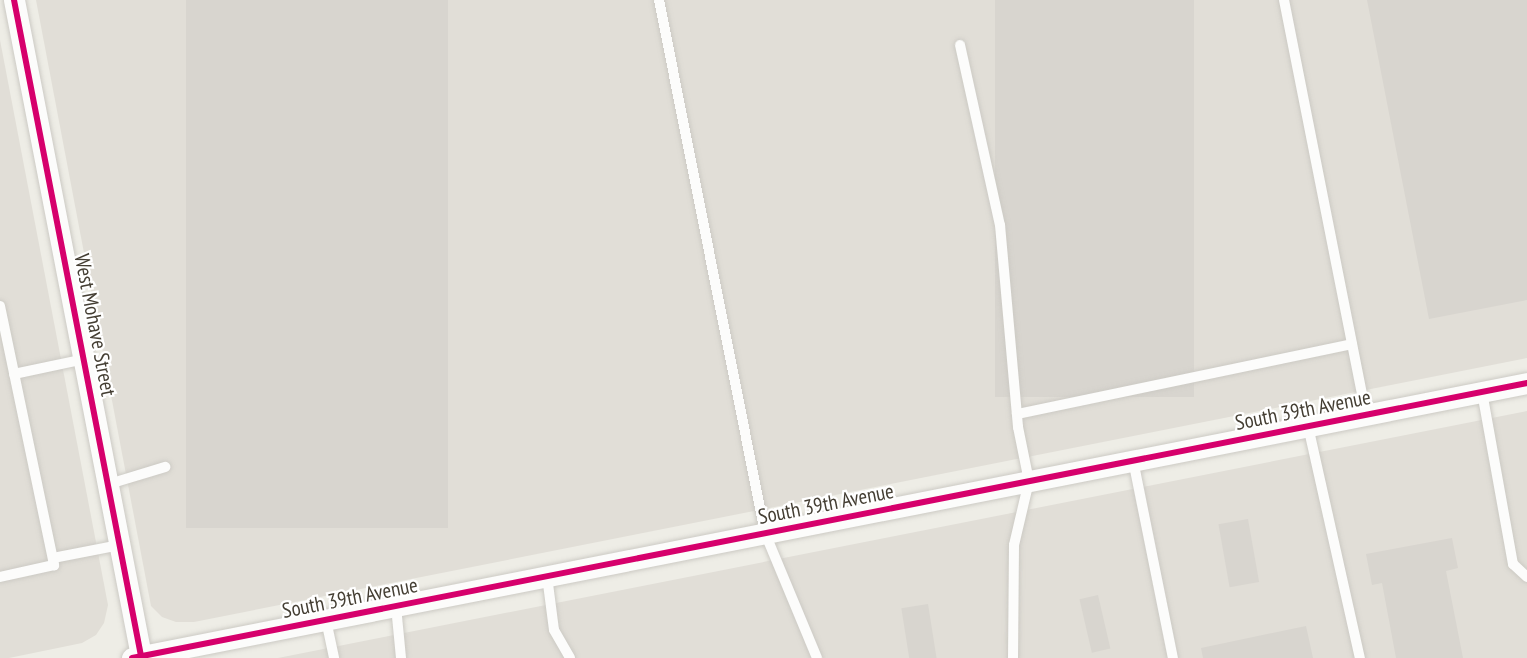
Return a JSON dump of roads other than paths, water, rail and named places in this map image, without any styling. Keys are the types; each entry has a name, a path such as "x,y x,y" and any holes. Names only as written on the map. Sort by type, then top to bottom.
{"street":[{"name":"West Mohave Street","path":"14,0 120,545 136,657"},
{"name":"South 39th Avenue","path":"136,657 1527,383"}],"lane":[{"path":"659,0 765,533 817,658"},
{"path":"1284,0 1366,415"},
{"path":"960,45 1000,225 1017,414 1029,481 1014,545 1013,658"},
{"path":"0,306 54,565 0,577"},
{"path":"1017,414 1352,344"},
{"path":"14,374 85,359"},
{"path":"1482,392 1513,564 1527,578"},
{"path":"1308,426 1360,658"},
{"path":"1133,460 1173,658"},
{"path":"108,484 165,467"},
{"path":"53,558 120,545"},
{"path":"547,576 554,630 570,658"},
{"path":"396,606 401,658"},
{"path":"326,620 334,658"}]}
